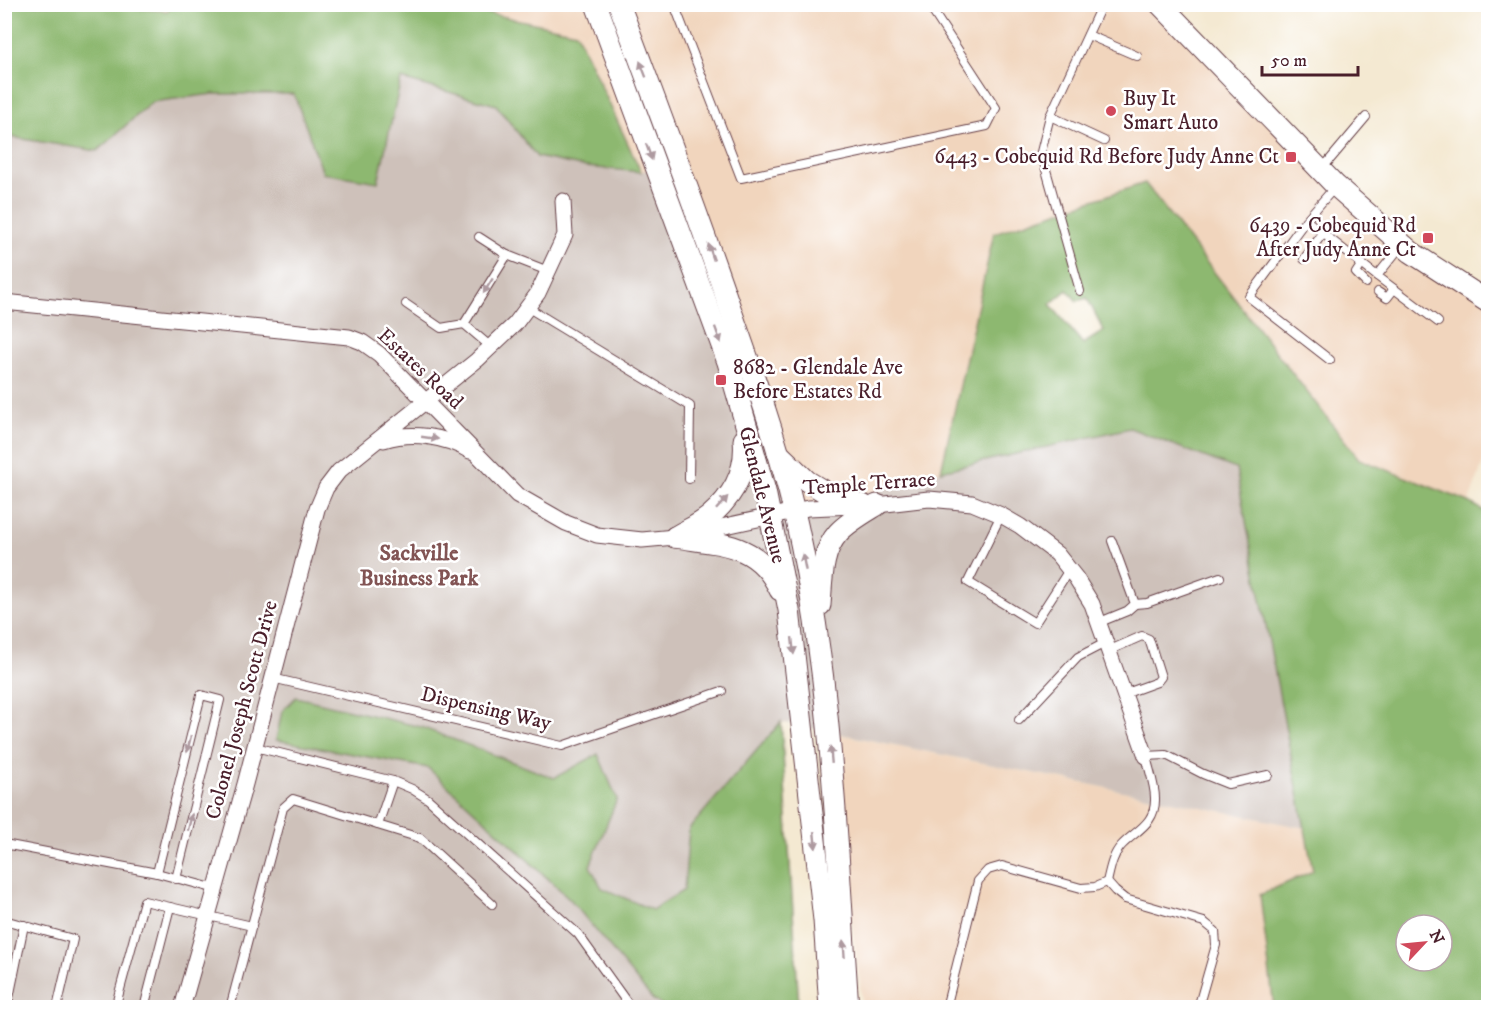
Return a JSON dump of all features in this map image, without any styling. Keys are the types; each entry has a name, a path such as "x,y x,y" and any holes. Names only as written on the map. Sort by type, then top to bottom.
{"main road":[{"name":"Glendale Avenue","path":"596,4 728,362 765,491 789,610 824,920 830,1008"},
{"name":"Glendale Avenue","path":"619,4 712,254 778,453 793,510 818,636 832,756 848,1008"},
{"path":"1160,4 1336,186 1411,252 1488,302"},
{"path":"675,537 710,516 732,493 743,469 745,446 742,413"},
{"path":"778,453 807,481 830,495 870,505"},
{"path":"818,636 823,565 831,542 839,531 870,505"},
{"path":"675,537 723,544 746,551 768,569 789,610"}],"street":[{"name":"Colonel Joseph Scott Drive","path":"182,1008 255,747 317,509 326,488 339,471 427,401 515,324 538,293 565,235 563,201"},
{"name":"Estates Road","path":"4,302 349,336 379,354 517,495 566,523 597,535 642,540 675,537 770,515"},
{"name":"Colonel Joseph Scott Drive","path":"375,442 399,435 427,437 450,441 481,458"},
{"name":"Temple Terrace","path":"770,515 793,510 929,499 972,504 1001,515 1020,526 1057,554 1092,604 1146,756"}],"lane":[{"path":"674,4 741,178 987,126 996,108 928,4"},
{"path":"1080,291 1041,152 1050,116 1102,4"},
{"path":"1088,35 1137,56"},
{"path":"1050,116 1104,141"},
{"path":"1322,170 1366,117"},
{"path":"1330,360 1250,297 1306,220 1336,186"},
{"path":"1306,220 1438,322"},
{"path":"1304,259 1323,233"},
{"path":"479,237 507,255 548,271"},
{"path":"1377,276 1402,244"},
{"path":"406,304 441,328 465,324 507,255"},
{"path":"1362,264 1356,273 1366,283"},
{"path":"1378,292 1387,298 1394,289"},
{"path":"527,307 690,406 689,479"},
{"path":"465,324 490,347"},
{"path":"1001,515 968,582 1035,623 1069,570"},
{"path":"1112,541 1135,604"},
{"path":"1100,622 1127,611 1135,604 1147,603 1220,577"},
{"path":"1020,720 1078,657 1142,636 1149,639 1161,677 1157,682 1124,694"},
{"name":"Dispensing Way","path":"272,678 562,746 722,691"},
{"path":"157,873 201,695 220,700 176,879"},
{"path":"255,747 393,781 412,789 442,810 578,934 631,1008"},
{"path":"1107,882 1113,860 1120,848 1146,827 1152,817 1155,799 1146,756 1166,755 1228,784 1268,775"},
{"path":"378,825 393,781"},
{"path":"230,1008 283,808 293,799 420,838 492,904"},
{"path":"4,844 157,873 216,889"},
{"path":"946,1007 978,882 987,870 1002,866 1081,888 1095,887 1107,882"},
{"path":"1107,882 1125,899 1203,922 1215,931 1216,945 1198,1008"},
{"path":"115,1008 144,901 252,926"},
{"path":"144,1008 170,907"},
{"path":"4,920 73,939 57,1008"},
{"path":"7,1008 24,925"}],"shaded area":[{"path":"89,5 178,5 167,11"},
{"path":"449,5 1152,5 1345,193 1488,291 1488,449 1469,502 1359,459 1145,183 994,233 941,471 791,517 663,162 641,172 576,32"},
{"path":"401,79 496,105 538,157 587,167 641,172 663,162 791,517 941,471 1131,428 1236,469 1305,828 781,722 689,828 684,890 652,910 602,888 590,866 617,799 554,778 421,727 276,740 428,768 570,899 653,1000 665,1007 5,1007 4,668 7,668 4,593 5,136 97,151 152,102 213,94 294,94 323,173"},
{"path":"827,732 1305,828 1313,871 1260,895 1274,1007 863,1007"}],"green space":[{"path":"89,4 167,11 178,4 449,5 576,32 641,172 586,167 537,157 496,105 401,79 378,182 323,173 294,94 213,94 152,102 97,151 5,136 5,5"},
{"path":"1145,183 1359,459 1469,502 1488,513 1488,1007 1274,1007 1260,895 1313,871 1236,469 1130,428 941,471 994,233","holes":["1067,290 1077,301 1087,298 1104,331 1083,344 1050,304"]},
{"path":"296,697 421,727 554,778 598,754 617,799 590,866 602,888 652,910 684,890 689,829 781,722 799,1007 665,1007 653,1000 570,899 428,768 276,740 282,711"}],"place":[{"name":"Buy It Smart Auto","path":"1111,111"},
{"name":"6443 - Cobequid Rd Before Judy Anne Ct","path":"1291,157"},
{"name":"6439 - Cobequid Rd After Judy Anne Ct","path":"1428,238"},
{"name":"8682 - Glendale Ave Before Estates Rd","path":"721,380"}],"district":[{"name":"Sackville Business Park","path":"419,566"}]}
